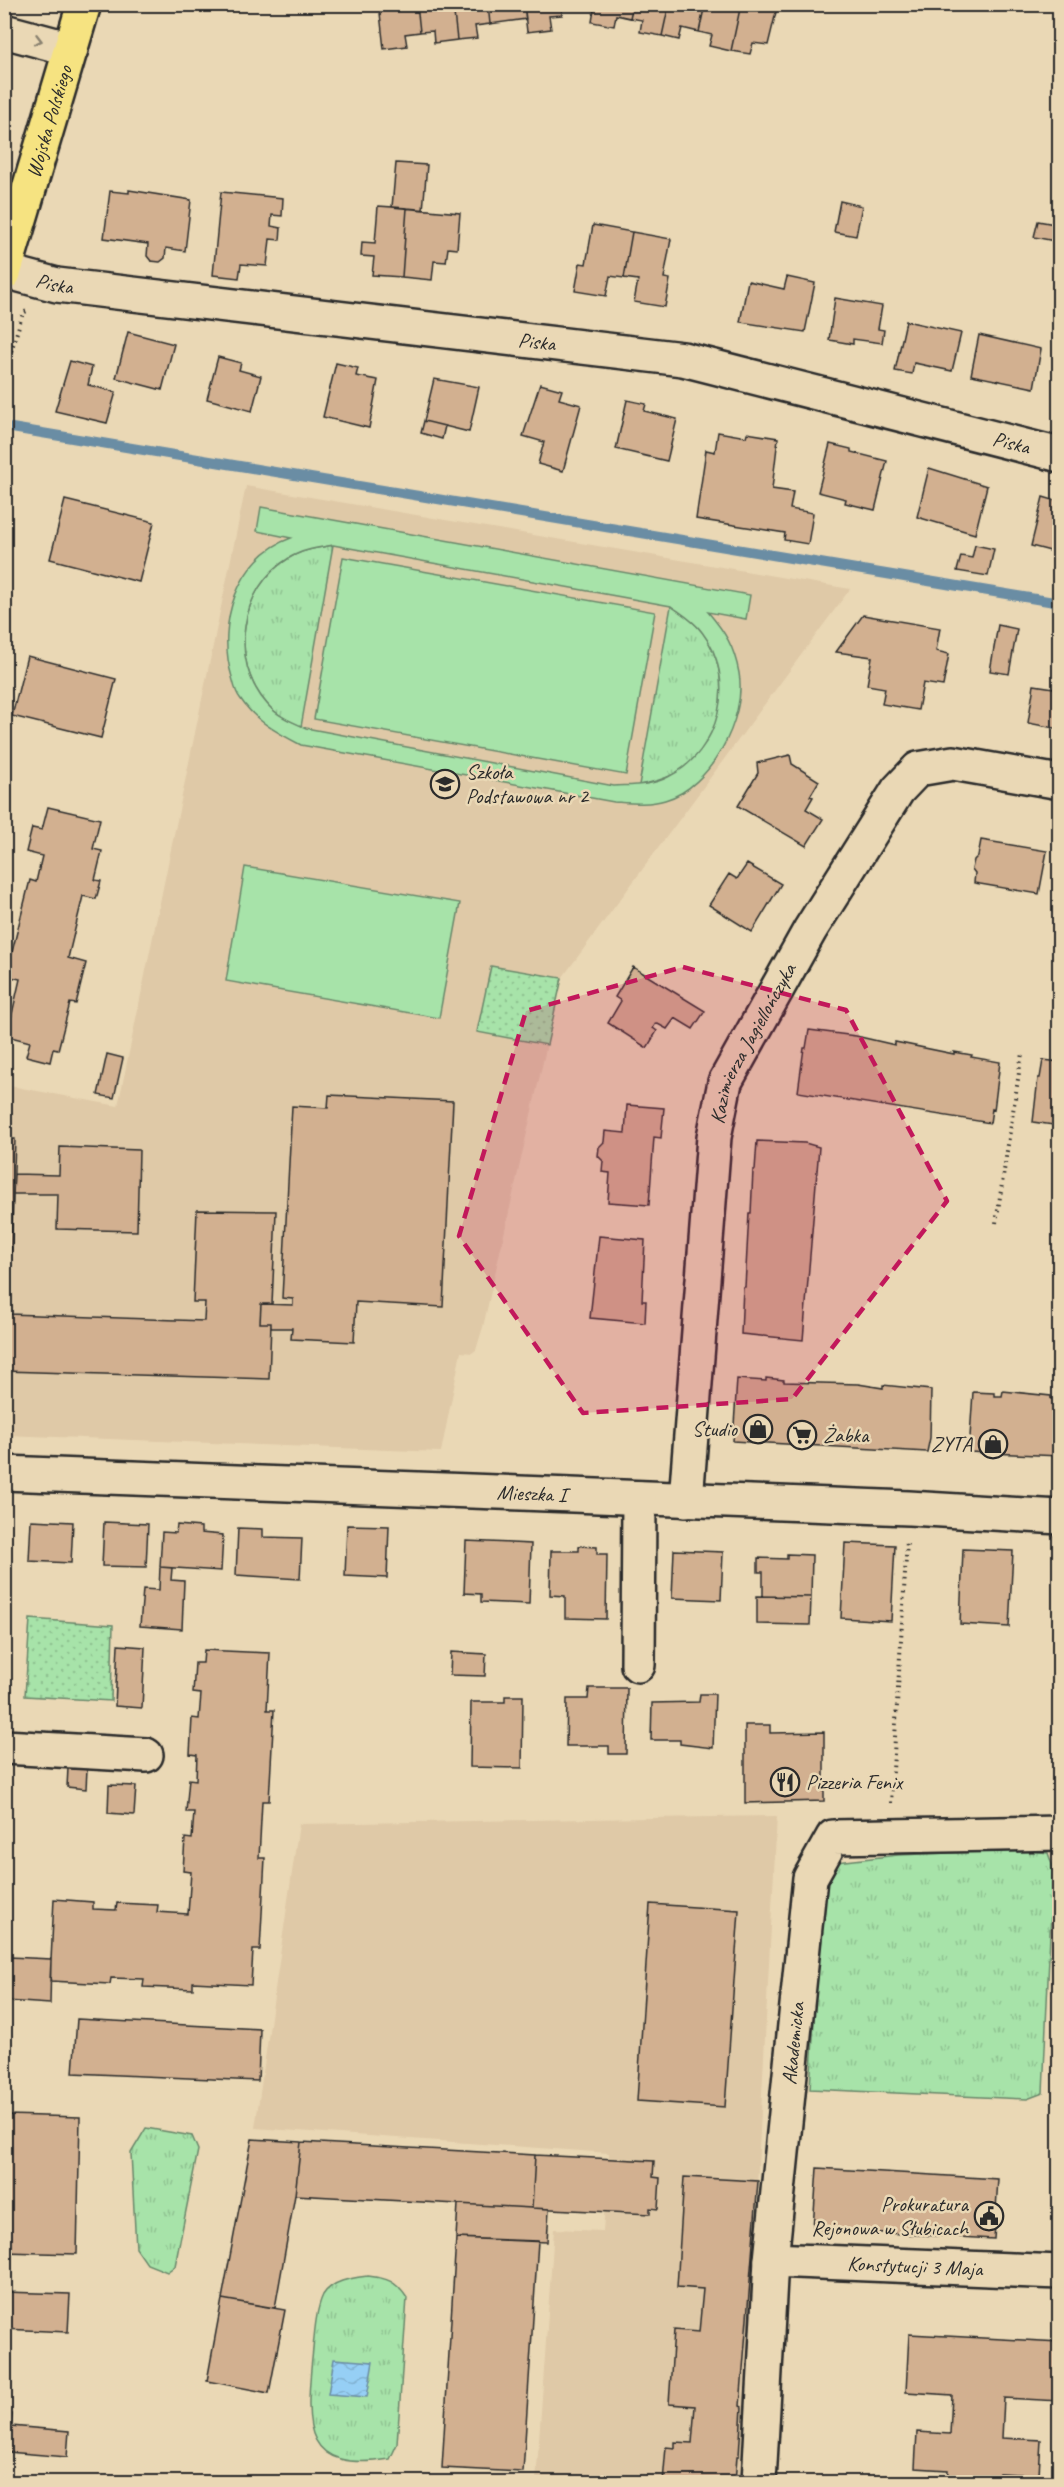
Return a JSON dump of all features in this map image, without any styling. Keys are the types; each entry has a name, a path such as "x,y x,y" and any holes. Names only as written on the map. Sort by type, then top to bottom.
{"main road":[{"name":"Wojska Polskiego","path":"5,272 84,4"}],"street":[{"path":"4,31 71,49"},
{"name":"Piska","path":"5,272 57,285 683,359 1059,455"},
{"name":"Kazimierza Jagiellończyka","path":"686,1500 714,1137 725,1082 810,930 898,790 918,769 953,763 1059,782"},
{"name":"Mieszka I","path":"4,1473 909,1508 1059,1517"},
{"path":"638,1665 639,1498"},
{"path":"4,1747 146,1755"},
{"name":"Akademicka","path":"759,2482 771,2260 810,1878 833,1837 1059,1833"},
{"name":"Konstytucji 3 Maja","path":"771,2260 1059,2272"}],"path":[{"path":"4,374 23,313 29,309"},
{"path":"4,604 10,599"},
{"path":"996,1223 1022,1053"},
{"path":"890,1836 909,1508"}],"highlighted area":[{"path":"683,967 846,1010 947,1201 792,1399 583,1413 459,1236 526,1011"}],"shaded area":[{"name":"Szkoła Podstawowa nr 2","path":"246,486 850,589 562,978 483,1327 476,1350 472,1353 461,1352 441,1452 5,1435 5,1085 118,1106"},
{"path":"777,1816 741,2482 536,2482 554,2229 603,2231 609,2153 255,2128 299,1824"}],"green space":[{"path":"261,507 750,595 746,619 708,612 728,640 739,673 740,691 731,730 722,749 697,781 681,793 665,800 646,803 614,802 301,745 268,726 253,713 238,696 232,677 227,636 229,615 235,595 244,577 257,560 272,547 291,538 257,531","holes":["333,545 671,606 699,628 713,651 719,671 721,692 718,713 711,733 686,766 662,780 642,784 614,786 306,728 280,715 267,704 255,687 247,667 244,647 245,626 250,606 259,587 272,571 299,553"]},
{"path":"333,545 301,727 274,711 255,687 247,667 244,647 245,626 250,606 259,587 272,571 299,553"},
{"path":"343,557 655,612 626,775 314,719"},
{"path":"671,606 696,625 711,647 720,679 719,713 707,745 691,764 670,776 639,785"},
{"path":"245,867 460,903 439,1018 226,981"},
{"path":"491,966 562,978 547,1045 477,1032"},
{"path":"30,1619 113,1625 111,1701 25,1696"},
{"path":"1026,1850 1048,1853 1053,1867 1043,2093 1027,2099 810,2089 822,1882 837,1862 898,1855"},
{"path":"146,2128 192,2136 198,2150 175,2266 167,2272 147,2264 136,2248 131,2153"},
{"path":"368,2276 391,2281 407,2298 397,2444 390,2459 361,2462 340,2459 325,2452 316,2440 311,2425 309,2406 314,2335 323,2295 337,2283"}],"water":[{"path":"334,2359 373,2362 367,2397 328,2394"}],"building":[{"path":"379,4 417,4 420,32 405,34 407,46 384,49"},
{"path":"417,4 453,4 457,40 434,43 433,31 420,32"},
{"path":"453,4 488,4 490,24 475,26 477,38 457,40"},
{"path":"488,4 524,4 526,19 490,24"},
{"path":"524,4 561,4 562,15 549,16 551,29 527,32"},
{"path":"595,4 633,4 630,18 616,15 614,26 592,22"},
{"path":"633,4 669,4 662,36 640,32 642,20 630,18"},
{"path":"669,4 705,4 699,32 682,28 679,40 662,36"},
{"path":"705,4 741,4 731,51 709,46 712,35 699,32"},
{"path":"741,4 778,4 768,45 753,43 750,54 731,51"},
{"path":"396,163 427,165 423,210 392,207"},
{"path":"129,190 191,200 185,251 166,248 165,258 160,262 151,261 147,256 148,244 104,238 110,191 129,193"},
{"path":"221,192 283,198 282,216 272,215 271,226 281,228 280,240 270,239 267,266 241,264 239,278 213,275"},
{"path":"840,201 862,206 856,236 834,232"},
{"path":"378,206 407,208 402,277 372,275 374,257 361,256 362,242 375,243"},
{"path":"407,208 460,213 457,249 448,248 446,262 434,261 432,280 402,277"},
{"path":"1038,221 1060,225 1060,242 1034,237"},
{"path":"593,225 632,232 624,278 610,276 606,296 575,291 580,263 586,264"},
{"path":"632,232 671,239 664,278 670,279 665,307 634,302 638,280 624,278"},
{"path":"787,277 815,283 805,332 740,322 748,281 784,289"},
{"path":"835,298 882,306 878,329 884,330 882,343 853,339 853,344 829,340"},
{"path":"906,321 961,333 952,371 914,363 912,374 895,371"},
{"path":"128,332 174,344 162,390 116,378"},
{"path":"979,335 1041,349 1034,388 971,375"},
{"path":"218,357 241,363 239,370 261,376 252,411 207,399"},
{"path":"70,361 92,367 88,385 116,392 107,423 55,411"},
{"path":"336,363 358,368 356,376 378,380 369,428 323,417"},
{"path":"434,379 479,387 469,432 424,421"},
{"path":"540,384 562,390 559,399 581,405 563,471 538,464 544,442 523,436"},
{"path":"627,400 646,404 644,411 677,419 667,461 616,449"},
{"path":"424,421 445,426 442,439 421,433"},
{"path":"718,432 746,437 747,433 778,438 772,489 793,492 790,509 813,513 808,544 784,540 785,533 696,519 706,450 715,452"},
{"path":"830,444 887,461 875,510 845,503 846,499 818,492"},
{"path":"929,468 987,486 975,534 917,517"},
{"path":"1043,497 1060,502 1060,556 1058,553 1031,546"},
{"path":"65,500 154,522 139,582 50,559"},
{"path":"975,545 994,549 988,576 957,571 961,556 972,558"},
{"path":"863,615 940,628 936,651 949,654 943,686 923,683 918,710 882,704 885,688 867,685 872,657 836,652"},
{"path":"998,625 1017,629 1009,674 990,671"},
{"path":"27,656 116,679 101,738 12,716"},
{"path":"1034,685 1060,689 1060,729 1028,723"},
{"path":"790,755 792,764 819,781 810,796 813,797 806,809 823,819 806,846 738,806 758,773 757,763"},
{"path":"48,807 100,819 93,849 102,851 95,880 101,881 96,899 83,896 68,958 86,963 76,1004 70,1003 58,1050 53,1049 50,1062 26,1056 30,1042 7,1036 20,979 6,976 30,880 36,882 42,856 26,852 32,828 42,830"},
{"path":"981,840 1047,851 1039,894 974,883 975,873 972,869 974,860 978,856"},
{"path":"747,864 781,884 752,932 709,905 729,874 737,879"},
{"path":"633,967 705,1011 693,1029 675,1018 667,1029 656,1023 653,1028 657,1031 647,1048 608,1023 621,1001 615,997"},
{"path":"809,1030 856,1036 895,1045 895,1042 1000,1062 994,1110 992,1109 990,1123 798,1092"},
{"path":"107,1054 123,1058 114,1098 98,1095"},
{"path":"1043,1060 1060,1062 1060,1126 1033,1122 1038,1078 1040,1078"},
{"path":"329,1095 453,1101 443,1307 356,1302 354,1342 291,1339 292,1328 271,1328 271,1323 260,1323 261,1304 293,1305 293,1299 282,1298 292,1106 328,1108"},
{"path":"627,1105 664,1108 661,1138 654,1137 649,1205 608,1202 610,1173 602,1172 603,1161 598,1156 599,1147 604,1142 605,1131 625,1133"},
{"path":"4,1139 15,1139 9,1314 204,1321 205,1302 193,1302 197,1210 276,1211 272,1304 261,1304 260,1323 271,1323 269,1379 4,1371"},
{"path":"757,1141 805,1143 819,1147 803,1340 741,1334 749,1213 751,1213"},
{"path":"60,1147 139,1150 137,1231 57,1229 58,1194 13,1194 14,1174 59,1175"},
{"path":"599,1236 645,1240 642,1301 646,1301 645,1323 590,1318"},
{"path":"766,1378 784,1380 784,1382 858,1384 883,1388 883,1385 931,1390 930,1438 927,1452 733,1441 737,1379 766,1381"},
{"path":"1003,1391 1060,1399 1060,1456 969,1452 973,1392 994,1393 994,1396 1002,1396"},
{"path":"31,1520 73,1522 71,1563 29,1561"},
{"path":"104,1522 148,1524 146,1567 102,1566"},
{"path":"177,1525 201,1527 201,1533 223,1535 221,1571 160,1567 162,1532 176,1533"},
{"path":"347,1525 389,1526 387,1578 345,1576"},
{"path":"238,1528 263,1529 263,1537 302,1538 300,1579 236,1575"},
{"path":"466,1541 531,1544 529,1604 481,1602 481,1594 464,1593"},
{"path":"845,1543 895,1545 891,1621 841,1618"},
{"path":"579,1546 597,1547 597,1554 607,1554 606,1619 565,1618 565,1596 550,1595 551,1551 579,1551"},
{"path":"963,1549 1013,1551 1009,1627 960,1624"},
{"path":"674,1550 723,1552 721,1600 672,1598"},
{"path":"787,1554 812,1555 811,1597 763,1596 763,1572 758,1572 758,1558 787,1559"},
{"path":"160,1567 172,1568 171,1580 184,1581 182,1629 140,1626 143,1589 159,1590"},
{"path":"757,1596 811,1597 810,1625 757,1624"},
{"path":"118,1645 145,1647 142,1708 115,1706"},
{"path":"204,1650 270,1653 267,1710 274,1710 269,1801 262,1801 259,1858 265,1858 260,1950 253,1950 251,1985 193,1982 193,1989 143,1987 144,1979 111,1978 110,1984 50,1981 54,1899 93,1902 93,1909 116,1910 117,1903 158,1905 157,1912 188,1914 191,1872 183,1871 185,1838 192,1839 194,1812 186,1812 189,1779 196,1780 197,1755 190,1754 192,1718 199,1719 201,1694 193,1693 195,1663 203,1663"},
{"path":"451,1652 486,1654 485,1676 450,1675"},
{"path":"589,1688 627,1688 626,1754 609,1754 609,1746 566,1746 567,1699 588,1699"},
{"path":"700,1694 715,1694 713,1748 680,1744 680,1740 651,1740 652,1703 699,1702"},
{"path":"505,1696 523,1696 522,1768 470,1767 471,1702 505,1702"},
{"path":"745,1725 770,1725 770,1733 824,1732 824,1801 745,1803"},
{"path":"68,1768 87,1769 86,1789 67,1787"},
{"path":"109,1785 136,1786 134,1815 108,1813"},
{"path":"650,1904 739,1910 725,2107 637,2101"},
{"path":"9,1957 51,1959 50,2004 6,2001"},
{"path":"77,2019 260,2029 258,2081 73,2073"},
{"path":"7,2115 80,2117 77,2254 4,2252"},
{"path":"252,2139 301,2142 295,2195 275,2308 222,2299"},
{"path":"301,2142 535,2155 532,2208 295,2195"},
{"path":"535,2155 654,2161 653,2177 660,2178 658,2209 650,2208 650,2214 532,2208"},
{"path":"817,2168 998,2179 994,2239 813,2229"},
{"path":"684,2177 758,2181 740,2406 742,2407 739,2456 737,2456 735,2482 663,2482 666,2447 675,2448 675,2442 692,2443 695,2406 669,2404 674,2330 699,2332 703,2289 677,2287"},
{"path":"458,2204 549,2209 547,2242 456,2238"},
{"path":"456,2238 538,2241 523,2472 442,2468"},
{"path":"4,2292 70,2294 68,2332 4,2329"},
{"path":"222,2299 285,2310 269,2393 207,2381"},
{"path":"909,2334 1060,2342 1060,2401 1004,2398 1002,2438 1041,2440 1039,2475 999,2473 999,2482 947,2482 948,2470 915,2468 917,2432 950,2434 952,2395 906,2392"},
{"path":"5,2414 12,2414 11,2426 69,2431 67,2457 8,2452 9,2442 4,2442"}],"waterway":[{"path":"12,428 1060,603"}],"place":[{"name":"Szkoła Podstawowa nr 2","path":"445,784"},
{"name":"Studio","path":"758,1429"},
{"name":"Żabka","path":"802,1435"},
{"name":"ZYTA","path":"993,1444"},
{"name":"Pizzeria Fenix","path":"785,1782"},
{"name":"Prokuratura Rejonowa w Słubicach","path":"989,2216"}]}
